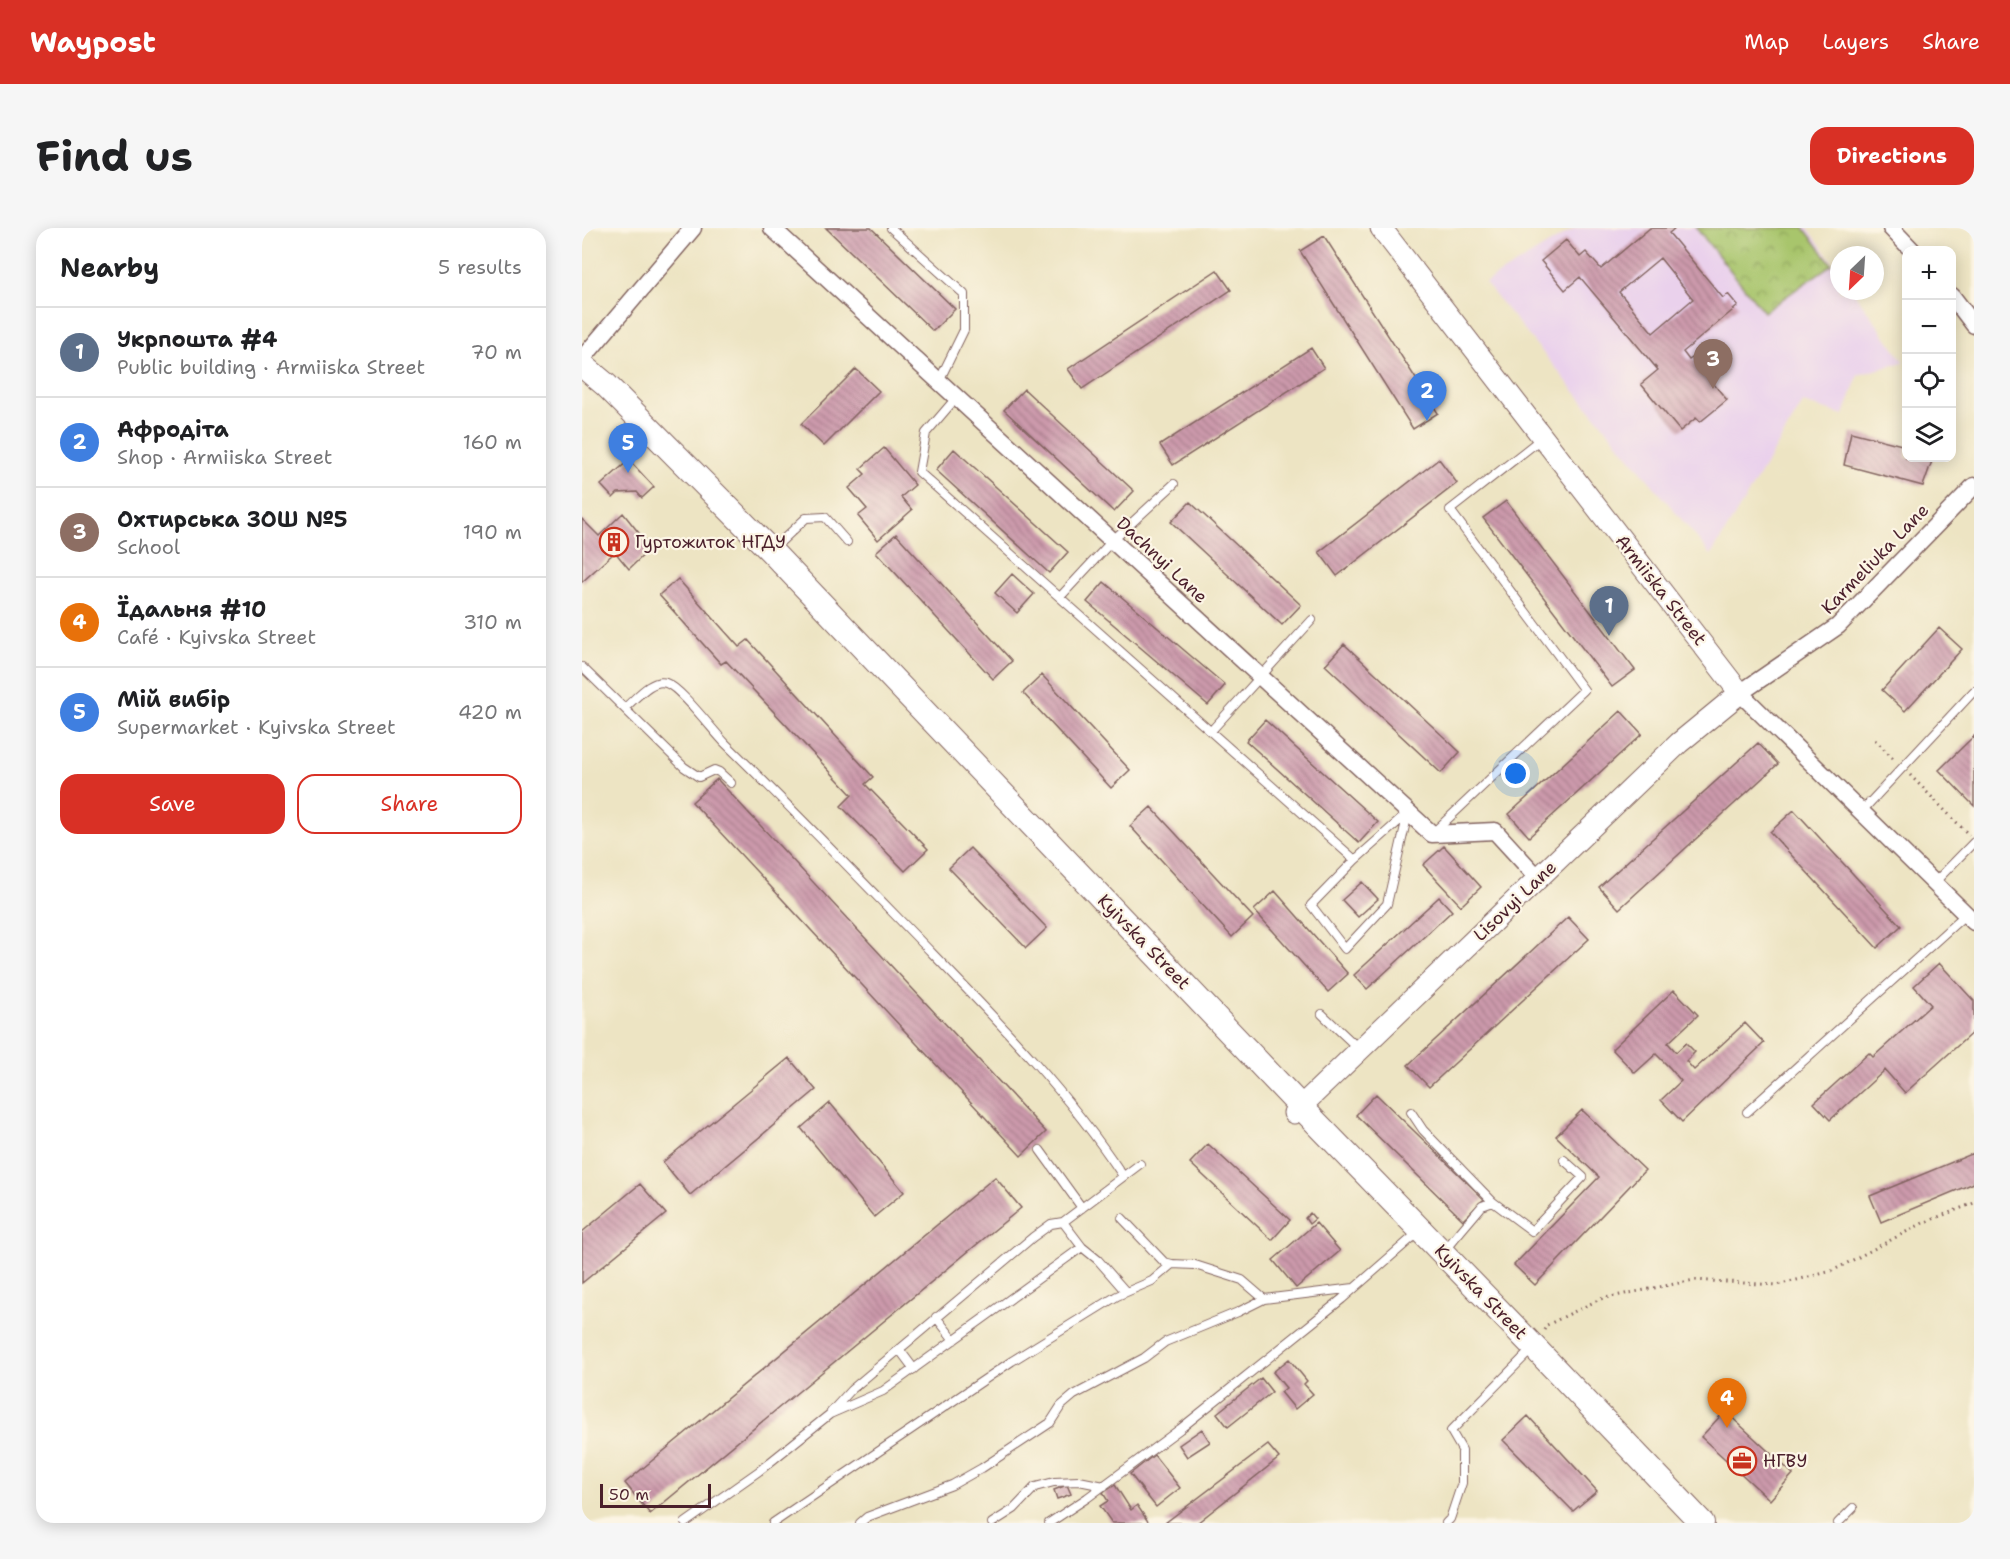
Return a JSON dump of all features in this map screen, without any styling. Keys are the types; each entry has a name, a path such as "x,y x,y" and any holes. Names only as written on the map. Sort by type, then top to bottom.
{"main road":[{"name":"Kyivska Street","path":"582,366 600,391 767,554 1297,1110 1414,1236 1531,1349 1702,1523"},
{"name":"Kyivska Street","path":"1297,1110 1442,1252 1690,1523"}],"street":[{"path":"582,359 693,228"},
{"name":"Dachnyi Lane","path":"772,228 1431,834"},
{"name":"Armiiska Street","path":"1381,228 1740,693 1970,918"},
{"path":"1891,228 1908,246"},
{"path":"1955,300 1974,324"},
{"name":"Karmeliuka Lane","path":"1740,693 1838,626 1974,486"},
{"name":"Lisovyi Lane","path":"1297,1110 1678,743 1740,693"},
{"path":"1431,834 1495,831 1539,879"}],"lane":[{"path":"891,228 964,294 964,330 938,381"},
{"path":"956,398 926,433 919,472 1355,860"},
{"path":"1431,834 1584,690 1450,510 1543,437"},
{"path":"1060,597 1112,541 1174,484"},
{"path":"767,554 806,518 825,517 847,542"},
{"path":"1211,731 1312,620"},
{"path":"582,666 684,767 699,777 714,770 731,783"},
{"path":"628,705 645,690 660,682 667,683 676,689 714,732 815,831 988,1011 1073,1109 1123,1176"},
{"path":"1861,812 1974,690"},
{"path":"1408,813 1387,904 1345,949 1311,905 1355,860 1408,813"},
{"path":"1934,883 1974,841"},
{"path":"1747,1112 1970,918"},
{"path":"1322,1014 1360,1051"},
{"path":"1411,1112 1423,1130 1493,1202 1532,1231 1583,1178 1564,1160"},
{"path":"1040,1150 1082,1208"},
{"path":"686,1523 759,1471 830,1414 851,1390 1033,1237 1051,1224 1063,1222 1140,1164"},
{"path":"1442,1252 1482,1206 1493,1202"},
{"path":"1122,1218 1164,1262 1195,1265 1242,1280 1264,1299"},
{"path":"1063,1222 1082,1247 1098,1260 1126,1292"},
{"path":"1049,1523 1104,1486 1180,1429 1354,1288 1414,1236"},
{"path":"830,1414 883,1391 1082,1247"},
{"path":"773,1523 1012,1361 1126,1292 1152,1281 1172,1264"},
{"path":"860,1523 867,1517 952,1485 1050,1423 1061,1406 1074,1395 1112,1377 1165,1342 1264,1299 1354,1288"},
{"path":"936,1317 954,1340"},
{"path":"899,1349 914,1369"},
{"path":"1446,1523 1450,1519 1462,1483 1462,1450 1451,1431 1531,1349"},
{"path":"992,1523 1014,1509 1035,1487 1054,1482 1079,1481 1104,1486"},
{"path":"1838,1523 1853,1508"}],"path":[{"path":"1875,740 1974,841"},
{"path":"1531,1349 1547,1325 1600,1299 1694,1280 1778,1285 1832,1271 1923,1223 1974,1203"}],"shaded area":[{"path":"1575,228 1808,228 1830,259 1830,300 1859,300 1902,359 1902,363 1858,375 1844,415 1803,403 1711,555 1485,283"}],"green space":[{"path":"1696,228 1804,228 1830,261 1830,265 1764,312"}],"building":[{"path":"826,228 871,228 955,309 933,331"},
{"path":"1650,228 1675,228 1669,233 1723,298 1728,294 1738,306 1683,352 1689,360 1692,358 1727,400 1700,422 1696,418 1680,431 1641,384 1658,370 1580,277 1565,290 1541,261 1566,240 1580,257 1586,252 1601,269","holes":["1660,258 1693,299 1653,333 1619,292"]},
{"path":"1324,236 1438,413 1413,429 1300,251"},
{"path":"1217,270 1231,290 1082,389 1068,369"},
{"path":"1311,348 1324,368 1173,465 1160,445"},
{"path":"856,369 879,391 824,446 801,424"},
{"path":"1024,389 1134,491 1114,512 1004,410"},
{"path":"1851,432 1902,445 1902,462 1932,462 1923,486 1844,465"},
{"path":"884,448 915,485 901,497 912,510 878,540 858,516 867,509 849,488 865,474 860,469"},
{"path":"954,449 1068,552 1049,573 936,470"},
{"path":"1439,459 1457,483 1337,576 1319,552"},
{"path":"629,460 654,487 642,498 637,492 618,493 613,498 601,485"},
{"path":"1506,501 1635,670 1612,687 1483,518"},
{"path":"1190,502 1301,605 1282,625 1171,522"},
{"name":"Гуртожиток НГДУ","path":"623,513 651,548 629,569 615,552 582,582 582,519 599,536"},
{"path":"896,534 1012,661 993,679 876,552"},
{"path":"1012,574 1034,594 1017,613 995,593"},
{"path":"678,579 739,647 748,640 873,777 865,784 928,849 905,871 841,806 852,795 726,661 721,664 659,595"},
{"path":"1104,582 1225,685 1208,705 1087,602"},
{"path":"1939,628 1962,649 1905,711 1882,690"},
{"path":"1344,644 1460,752 1441,773 1325,665"},
{"path":"1042,675 1130,770 1111,788 1023,693"},
{"path":"1621,711 1642,734 1529,837 1509,814"},
{"path":"1265,720 1378,822 1359,843 1246,741"},
{"path":"1974,736 1974,806 1939,770"},
{"path":"1758,743 1778,764 1619,909 1599,887"},
{"path":"717,779 1046,1132 1021,1156 692,802"},
{"path":"1151,807 1253,917 1232,937 1130,826"},
{"path":"1794,810 1901,926 1877,948 1770,832"},
{"path":"1444,846 1481,887 1461,906 1423,865"},
{"path":"970,848 1047,928 1026,948 949,868"},
{"path":"1362,882 1378,899 1358,917 1342,900"},
{"path":"1275,891 1348,974 1328,992 1254,910"},
{"path":"1439,897 1452,911 1367,989 1354,975"},
{"path":"1568,917 1589,939 1429,1087 1408,1065"},
{"path":"1939,963 1974,1001 1974,1031 1905,1093 1885,1070 1830,1120 1814,1103 1869,1053 1873,1057 1931,1005 1914,986"},
{"path":"1674,990 1698,1015 1668,1043 1676,1052 1686,1043 1695,1052 1686,1061 1694,1070 1745,1023 1764,1043 1682,1122 1661,1100 1681,1081 1670,1068 1656,1054 1635,1073 1612,1049"},
{"path":"789,1058 816,1090 690,1195 663,1162"},
{"path":"1376,1094 1484,1199 1463,1220 1356,1115"},
{"path":"830,1103 904,1192 874,1217 801,1128"},
{"path":"1582,1110 1645,1170 1535,1285 1514,1265 1599,1177 1556,1136"},
{"path":"1208,1144 1290,1220 1272,1240 1190,1163"},
{"path":"1974,1153 1974,1183 1881,1222 1870,1196"},
{"path":"995,1177 1021,1208 650,1514 625,1483"},
{"path":"640,1184 666,1214 582,1283 582,1232"},
{"path":"1310,1213 1315,1219 1309,1224 1305,1218"},
{"path":"1316,1223 1340,1251 1296,1288 1273,1260"},
{"path":"1289,1359 1307,1381 1304,1384 1313,1394 1295,1409 1281,1392 1286,1388 1273,1372"},
{"path":"1261,1378 1272,1392 1228,1427 1217,1413"},
{"path":"1725,1411 1793,1474 1770,1500 1701,1437"},
{"path":"1528,1416 1597,1491 1573,1511 1503,1440"},
{"path":"1202,1429 1210,1442 1187,1457 1179,1445"},
{"path":"1268,1445 1279,1458 1197,1523 1165,1523"},
{"path":"1154,1455 1180,1488 1156,1507 1130,1474"},
{"path":"1067,1485 1071,1494 1057,1499 1054,1490"},
{"path":"1115,1485 1131,1510 1137,1505 1149,1523 1112,1523 1100,1506 1108,1501 1103,1493"}],"place":[{"name":"Охтирська ЗОШ №5","path":"1713,389"},
{"name":"Афродіта","path":"1427,421"},
{"name":"Мій вибір","path":"628,473"},
{"name":"Гуртожиток НГДУ","path":"614,542"},
{"name":"Укрпошта #4","path":"1609,636"},
{"name":"Їдальня #10","path":"1727,1428"},
{"name":"НГВУ","path":"1742,1461"}]}
